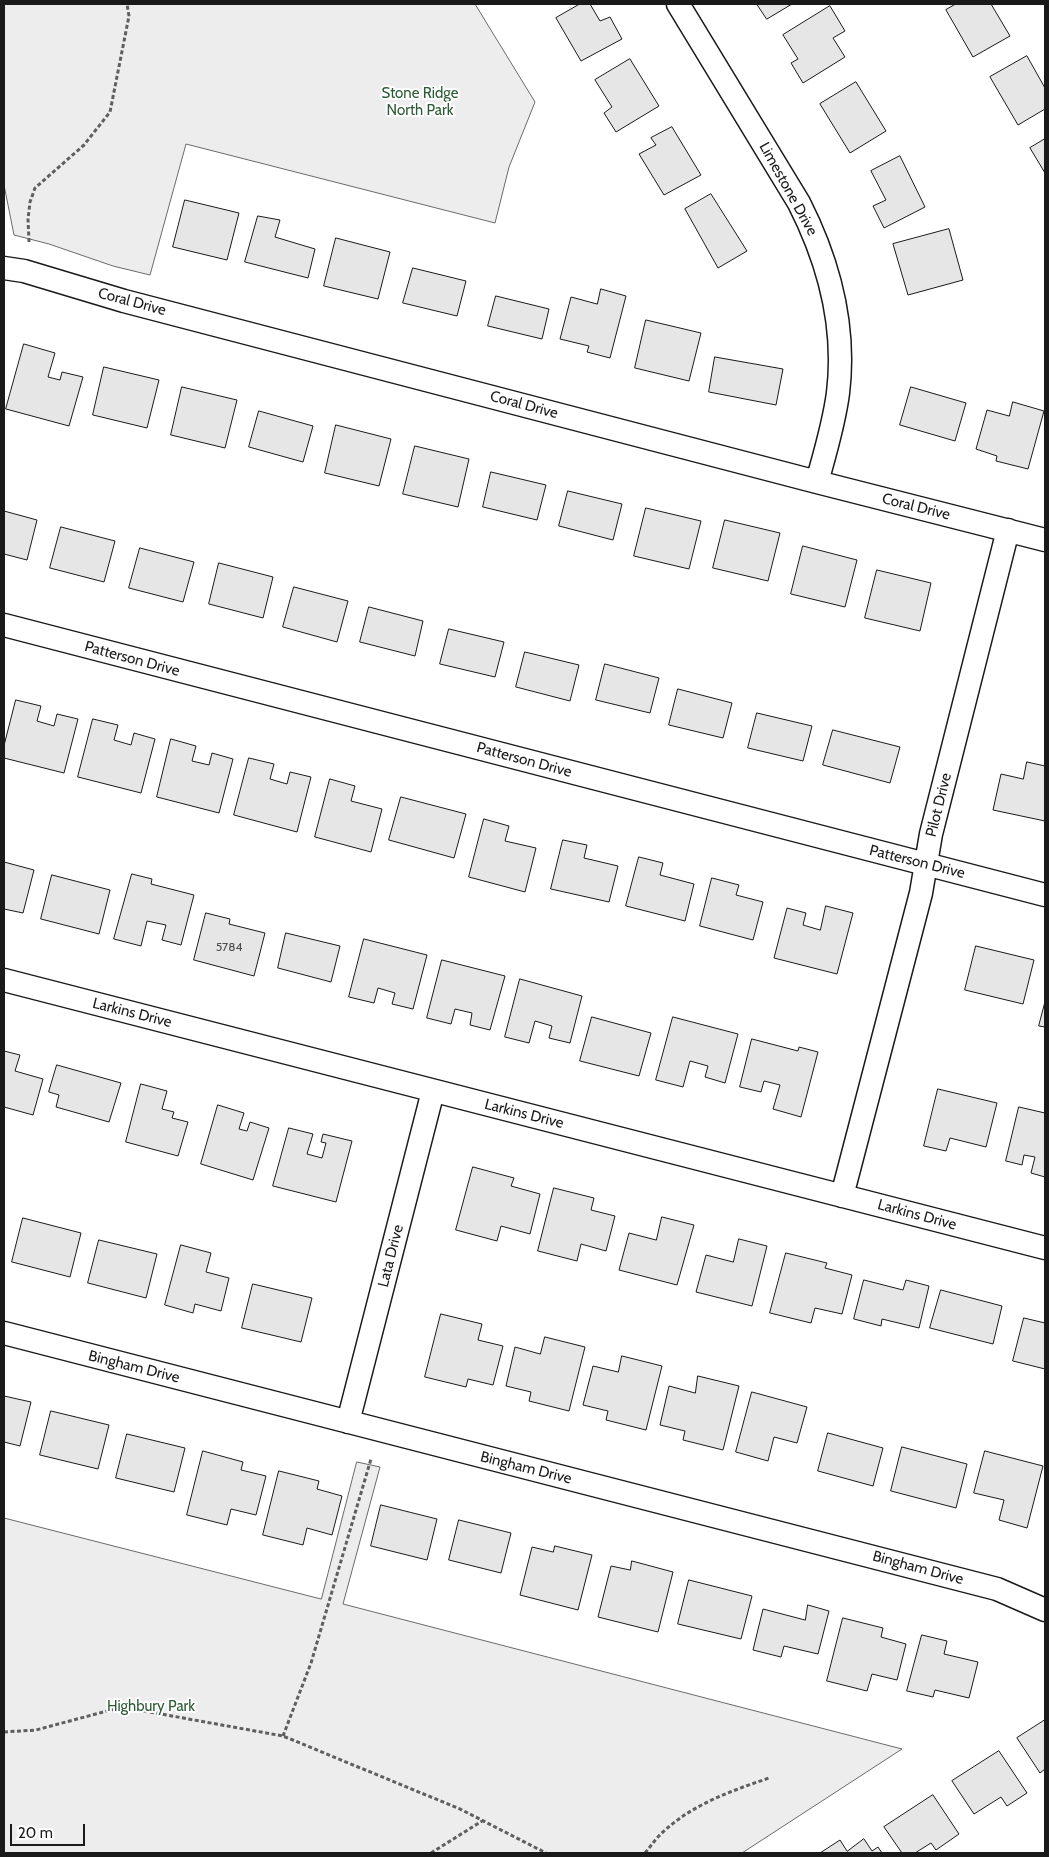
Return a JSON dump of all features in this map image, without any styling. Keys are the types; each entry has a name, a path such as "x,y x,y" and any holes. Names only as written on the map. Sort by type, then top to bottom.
{"street":[{"name":"Limestone Drive","path":"678,4 799,203 814,234 831,284 838,321 840,356 838,392 834,420 817,482"},
{"name":"Coral Drive","path":"4,268 124,301 1045,540"},
{"name":"Pilot Drive","path":"842,1196 921,893 931,834 1008,530"},
{"name":"Patterson Drive","path":"4,625 1045,895"},
{"name":"Larkins Drive","path":"4,980 1045,1248"},
{"name":"Lata Drive","path":"348,1422 433,1091"},
{"name":"Bingham Drive","path":"4,1333 997,1589 1045,1610"}],"path":[{"path":"30,242 28,219 30,202 35,188 84,145 110,112 129,16 127,4"},
{"path":"283,1736 313,1655 371,1459"},
{"path":"4,1732 36,1730 122,1707 283,1736 460,1809 546,1853"},
{"path":"645,1853 662,1833 697,1806 735,1789 770,1778"},
{"path":"431,1853 482,1820"}],"shaded area":[{"name":"Stone Ridge North Park","path":"4,4 475,4 535,102 509,167 495,223 186,144 150,275 113,266 49,244 14,235 4,185"},
{"name":"Highbury Park","path":"357,1462 380,1467 343,1604 902,1749 742,1853 4,1853 4,1518 321,1599"}],"building":[{"path":"580,4 590,4 600,21 610,17 622,39 581,61 556,18"},
{"path":"757,4 792,4 767,19"},
{"path":"956,4 991,4 1010,36 973,57 946,10"},
{"path":"830,6 845,31 833,38 845,57 803,83 791,63 798,59 783,35"},
{"path":"1027,56 1045,88 1045,109 1018,125 990,77"},
{"path":"630,59 659,106 616,132 604,113 612,107 595,80"},
{"path":"856,82 886,131 850,153 820,104"},
{"path":"672,127 701,175 664,195 639,154 656,145 651,138"},
{"path":"1045,139 1045,173 1030,148"},
{"path":"900,156 925,207 884,228 873,206 886,200 871,171"},
{"path":"711,194 747,251 718,268 685,209"},
{"path":"185,200 239,213 227,260 173,247"},
{"path":"258,216 280,220 275,237 315,249 308,278 245,262"},
{"path":"949,229 963,280 908,295 893,244"},
{"path":"336,238 390,252 378,299 324,286"},
{"path":"413,268 466,281 457,316 403,303"},
{"path":"601,289 626,296 610,358 587,352 589,346 560,339 571,297 597,304"},
{"path":"496,296 549,309 542,339 488,326"},
{"path":"646,320 701,333 689,381 635,368"},
{"path":"24,344 55,353 48,377 60,380 62,372 83,377 69,426 6,409"},
{"path":"715,357 783,369 776,405 709,392"},
{"path":"104,367 159,380 147,428 93,415"},
{"path":"182,387 237,400 225,448 171,435"},
{"path":"911,387 966,403 955,441 900,425"},
{"path":"1013,402 1044,411 1028,469 996,461 997,456 976,449 987,410 1009,416"},
{"path":"259,411 313,426 303,462 249,447"},
{"path":"336,425 391,439 379,486 325,473"},
{"path":"415,446 469,459 458,507 403,494"},
{"path":"491,472 546,485 537,520 483,507"},
{"path":"568,491 622,504 613,540 559,526"},
{"path":"646,508 701,521 689,569 634,556"},
{"path":"4,511 37,520 27,560 4,554"},
{"path":"725,520 780,533 768,581 713,568"},
{"path":"61,527 115,541 104,582 50,568"},
{"path":"803,546 857,560 845,607 791,594"},
{"path":"140,548 194,562 183,602 129,588"},
{"path":"219,563 273,577 263,618 209,604"},
{"path":"877,570 931,583 920,631 865,618"},
{"path":"294,587 348,601 337,642 283,627"},
{"path":"369,607 423,621 415,656 360,642"},
{"path":"449,629 504,642 495,677 440,664"},
{"path":"525,652 579,665 570,701 516,687"},
{"path":"605,664 659,678 650,713 596,700"},
{"path":"678,689 732,703 723,738 669,725"},
{"path":"16,700 41,706 37,721 54,726 57,714 78,719 64,773 4,758 4,746"},
{"path":"757,713 812,726 803,761 748,748"},
{"path":"93,719 118,725 114,740 131,745 134,733 155,739 141,793 78,777"},
{"path":"833,730 900,747 890,783 823,765"},
{"path":"171,739 196,746 192,761 209,765 212,753 233,759 219,813 157,797"},
{"path":"249,758 274,764 270,779 287,784 290,772 311,777 297,832 234,815"},
{"path":"1027,762 1045,766 1045,821 993,810 1001,774 1023,779"},
{"path":"330,779 355,786 351,801 382,809 371,852 315,837"},
{"path":"401,797 466,814 454,858 389,840"},
{"path":"484,819 509,826 505,841 536,848 525,892 469,877"},
{"path":"563,840 587,845 584,858 618,866 609,902 551,889"},
{"path":"639,857 663,863 660,875 694,884 685,921 626,906"},
{"path":"4,862 34,870 23,913 4,909"},
{"path":"132,874 152,879 151,884 194,895 181,945 162,940 166,925 147,921 141,946 114,939"},
{"path":"52,875 110,890 99,934 41,919"},
{"path":"712,878 739,885 736,895 763,902 753,940 700,926"},
{"path":"826,906 853,913 837,974 774,958 787,908 806,913 803,925 820,930"},
{"path":"206,913 230,919 229,924 265,933 254,976 194,960"},
{"path":"286,933 340,946 331,982 278,968"},
{"path":"364,939 427,955 413,1009 392,1004 395,993 378,988 374,1003 349,997"},
{"path":"976,946 1034,960 1023,1004 965,990"},
{"path":"442,960 505,976 490,1030 470,1025 472,1013 455,1009 451,1024 427,1018"},
{"path":"520,979 582,996 570,1043 549,1038 552,1026 535,1021 529,1043 505,1037"},
{"path":"1045,1002 1045,1027 1039,1026"},
{"path":"592,1017 651,1033 639,1076 580,1061"},
{"path":"673,1017 738,1034 725,1083 705,1077 708,1066 690,1061 683,1087 656,1080"},
{"path":"752,1039 798,1051 799,1047 818,1052 801,1117 773,1109 780,1085 764,1081 761,1092 740,1087"},
{"path":"4,1051 20,1055 15,1071 43,1079 33,1115 4,1107"},
{"path":"57,1065 121,1083 109,1122 56,1107 59,1095 49,1092"},
{"path":"141,1084 167,1091 162,1109 174,1112 172,1118 188,1122 178,1156 126,1142"},
{"path":"938,1089 997,1103 986,1147 950,1138 946,1151 924,1146"},
{"path":"218,1105 244,1113 239,1129 247,1131 250,1122 269,1128 253,1180 201,1164"},
{"path":"1019,1107 1045,1113 1045,1177 1031,1173 1035,1157 1024,1155 1022,1165 1006,1161"},
{"path":"289,1128 313,1134 307,1154 322,1158 326,1143 321,1142 323,1134 352,1141 336,1202 273,1186"},
{"path":"473,1167 514,1178 511,1186 540,1194 530,1234 501,1226 497,1241 456,1230"},
{"path":"554,1188 594,1198 591,1210 615,1216 606,1251 581,1244 577,1261 538,1251"},
{"path":"662,1217 694,1225 677,1285 619,1270 629,1233 656,1240"},
{"path":"23,1218 81,1233 70,1277 12,1262"},
{"path":"739,1239 767,1246 752,1306 696,1292 706,1255 733,1262"},
{"path":"99,1240 157,1254 146,1298 88,1283"},
{"path":"181,1245 211,1253 206,1272 229,1278 221,1311 195,1304 193,1313 165,1305"},
{"path":"786,1253 827,1263 825,1268 852,1275 842,1314 815,1308 811,1323 770,1313"},
{"path":"864,1280 903,1290 906,1280 929,1286 919,1328 882,1319 881,1326 854,1319"},
{"path":"253,1284 312,1298 301,1342 242,1328"},
{"path":"941,1290 1002,1306 993,1344 930,1328"},
{"path":"441,1314 482,1324 478,1340 503,1346 493,1385 468,1379 466,1387 425,1377"},
{"path":"1024,1318 1045,1323 1045,1369 1013,1361"},
{"path":"545,1337 585,1347 569,1411 529,1401 531,1392 506,1386 515,1347 540,1354"},
{"path":"622,1356 662,1366 646,1430 606,1420 608,1411 583,1405 593,1366 618,1372"},
{"path":"698,1376 739,1386 723,1450 683,1440 685,1431 660,1425 669,1386 695,1393"},
{"path":"752,1392 807,1407 797,1443 774,1437 768,1461 736,1452"},
{"path":"4,1396 31,1402 20,1446 4,1442"},
{"path":"51,1411 109,1425 98,1469 40,1455"},
{"path":"828,1433 883,1448 873,1486 818,1471"},
{"path":"127,1434 185,1448 174,1492 116,1478"},
{"path":"902,1447 967,1464 956,1508 891,1491"},
{"path":"203,1451 243,1462 241,1470 266,1476 256,1515 231,1509 227,1525 187,1515"},
{"path":"985,1451 1043,1466 1027,1528 999,1520 1004,1500 974,1493"},
{"path":"279,1471 319,1481 317,1489 342,1496 332,1535 307,1528 303,1545 263,1535"},
{"path":"381,1505 437,1519 427,1560 371,1546"},
{"path":"459,1520 511,1533 501,1573 449,1560"},
{"path":"555,1546 592,1555 578,1610 520,1595 532,1547 553,1552"},
{"path":"632,1561 673,1572 658,1632 598,1617 611,1566 630,1570"},
{"path":"689,1580 752,1596 741,1639 678,1624"},
{"path":"808,1605 829,1611 818,1654 784,1646 781,1657 753,1650 763,1609 805,1620"},
{"path":"843,1618 883,1628 881,1637 906,1644 897,1680 872,1674 867,1691 827,1681"},
{"path":"922,1635 947,1641 944,1654 978,1662 969,1698 935,1690 933,1697 907,1691"},
{"path":"1045,1720 1045,1769 1040,1773 1017,1738"},
{"path":"999,1751 1027,1793 1007,1806 1001,1797 974,1814 952,1781"},
{"path":"933,1795 959,1834 936,1850 931,1843 915,1853 902,1853 884,1827"},
{"path":"864,1839 872,1851 878,1847 882,1853 820,1853 840,1840 847,1851"}]}
